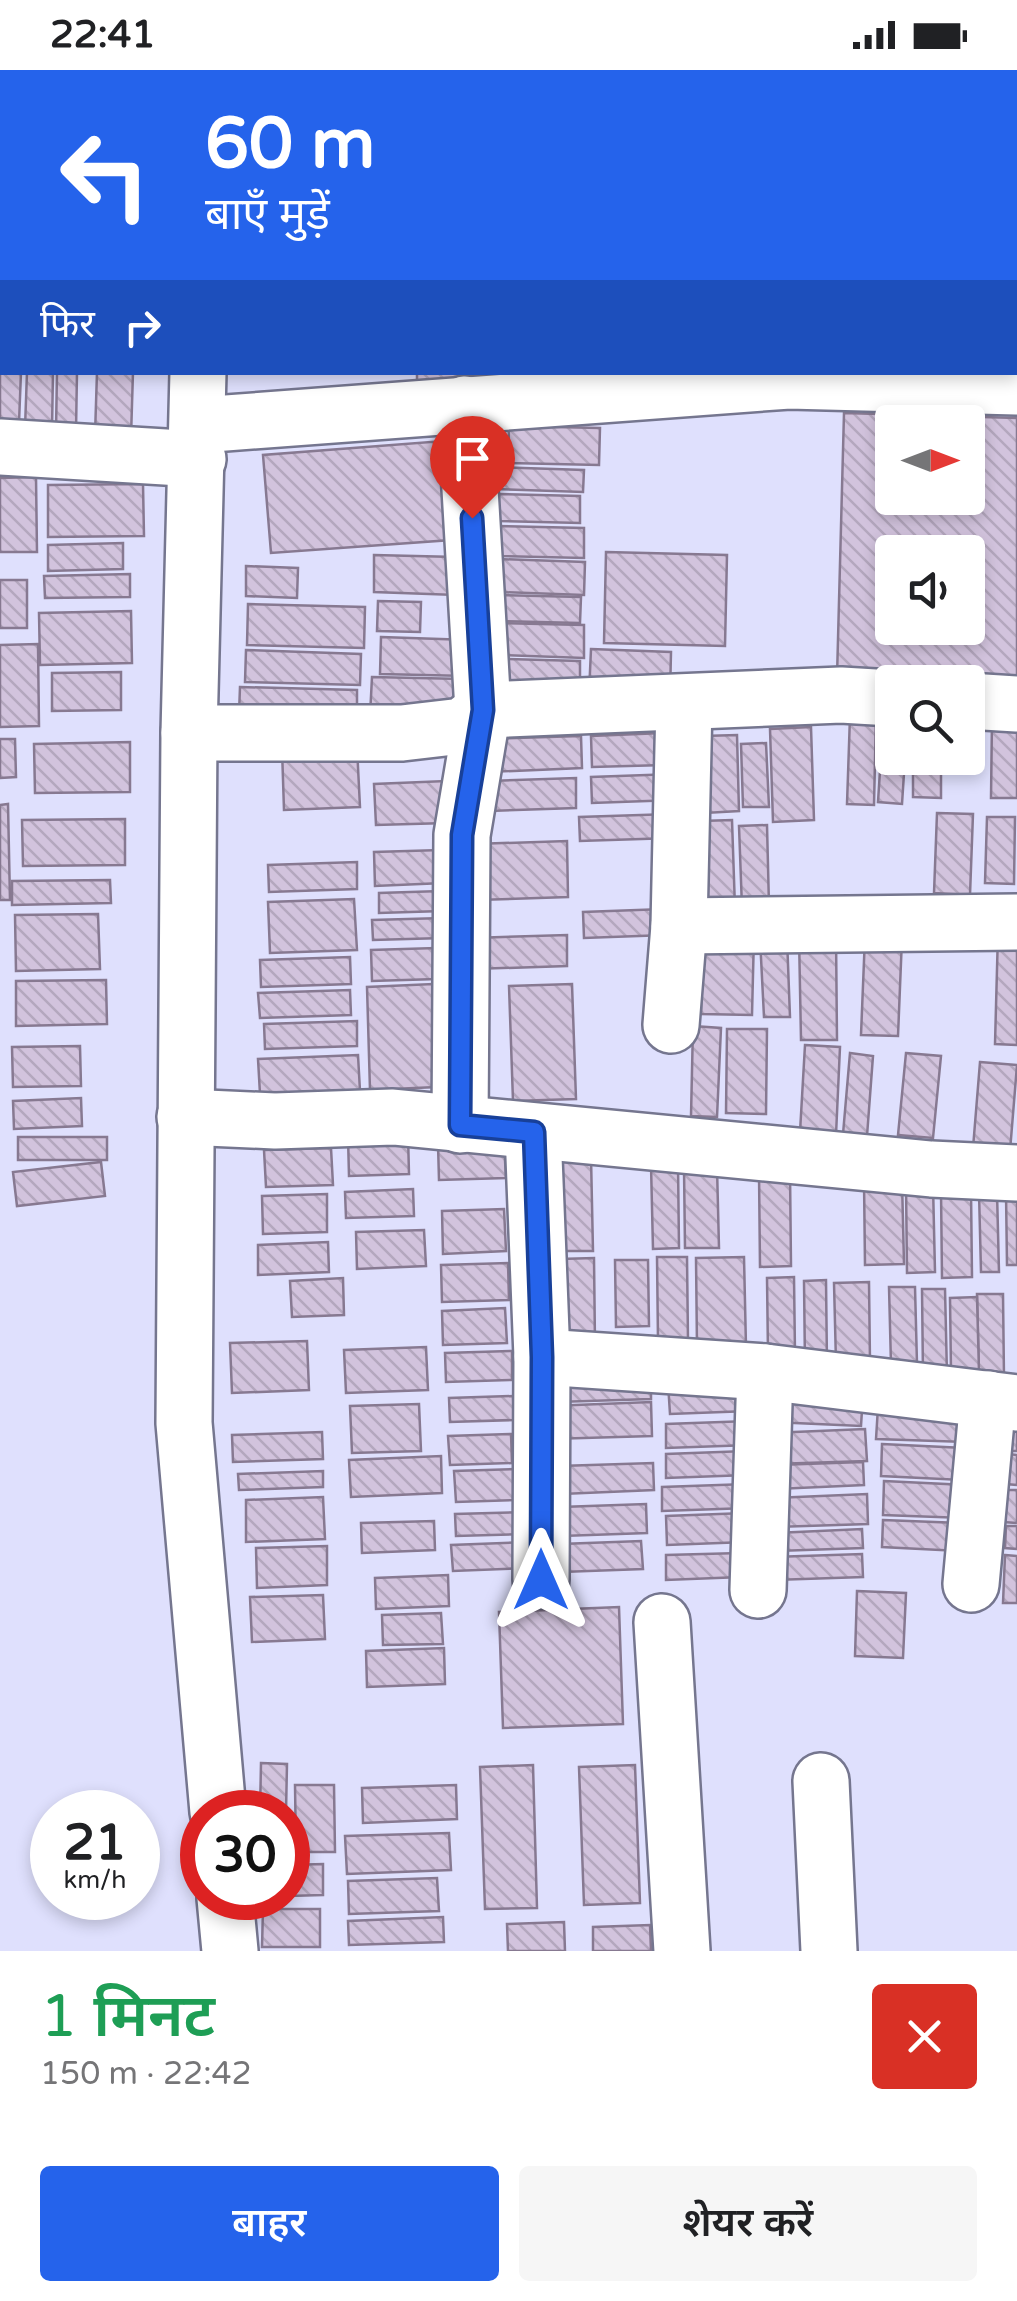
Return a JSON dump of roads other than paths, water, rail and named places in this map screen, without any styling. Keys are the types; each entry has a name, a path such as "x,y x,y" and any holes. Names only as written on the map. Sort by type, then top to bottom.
{"street":[{"path":"0,446 198,419 789,381 989,381"},
{"path":"460,1125 462,835 483,710 465,404"},
{"path":"198,419 189,733 184,1423 216,1790"},
{"path":"189,733 402,733 462,726 483,710 875,697"},
{"path":"671,1025 680,926 684,703"},
{"path":"985,703 1017,704"},
{"path":"680,926 1017,922"},
{"path":"185,1118 393,1118 931,1169 1017,1172"},
{"path":"534,1132 542,1357 541,1580"},
{"path":"542,1357 765,1372 1003,1401 970,1584"},
{"path":"758,1590 765,1372"},
{"path":"662,1622 682,1951"},
{"path":"821,1781 829,1951"},
{"path":"227,1920 230,1951"}]}
